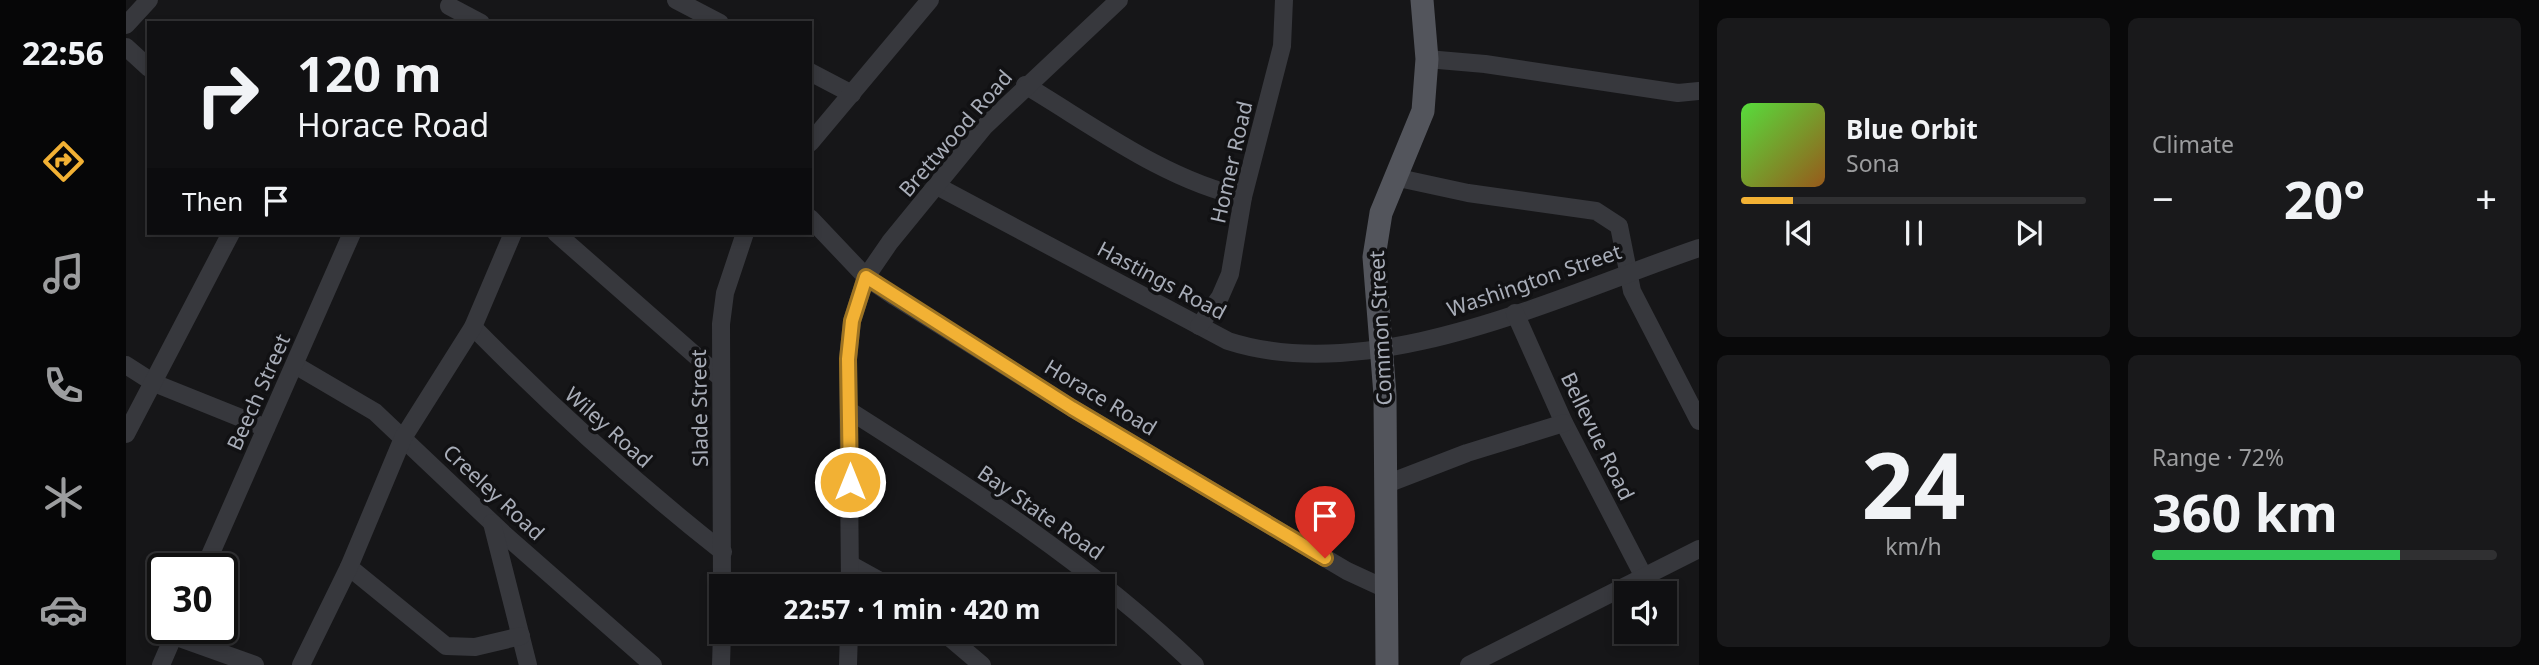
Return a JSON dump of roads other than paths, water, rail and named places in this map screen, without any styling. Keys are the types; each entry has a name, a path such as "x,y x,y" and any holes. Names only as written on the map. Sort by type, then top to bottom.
{"main road":[{"name":"Common Street","path":"1387,665 1383,350 1375,246 1381,213 1423,111 1427,59 1422,0"}],"street":[{"path":"126,25 149,0"},
{"path":"676,0 716,21"},
{"name":"Brettwood Road","path":"851,574 848,359 852,321 866,277 890,242 984,127 1025,85 1119,0"},
{"name":"Homer Road","path":"1199,326 1220,297 1230,274 1243,197 1282,46 1284,0"},
{"path":"812,141 924,2"},
{"path":"447,10 476,21"},
{"path":"126,47 147,66"},
{"path":"1427,59 1486,64 1678,93 1699,91"},
{"path":"812,73 852,94"},
{"path":"1025,85 1165,167 1213,191 1243,197"},
{"path":"1394,177 1468,193 1596,211 1619,226 1632,291 1699,421"},
{"name":"Hastings Road","path":"937,186 1199,326 1252,349 1287,352 1383,350"},
{"name":"Horace Road","path":"812,220 866,277 1072,408 1348,572 1386,589"},
{"path":"126,434 230,235"},
{"name":"Beech Street","path":"211,553 351,235"},
{"path":"301,665 349,567 403,438 473,327 512,235"},
{"path":"558,235 721,377"},
{"name":"Slade Street","path":"722,574 721,324 725,293 744,235"},
{"name":"Washington Street","path":"1383,350 1515,313 1699,248"},
{"name":"Bellevue Road","path":"1515,313 1564,423 1644,577"},
{"name":"Wiley Road","path":"473,327 537,393 651,496 723,552"},
{"path":"126,365 154,383 266,428"},
{"name":"Creeley Road","path":"295,365 348,394 403,438 653,665"},
{"name":"Bay State Road","path":"850,411 948,474 1109,588 1195,665"},
{"path":"1384,485 1467,453 1564,423"},
{"path":"491,520 528,665"},
{"path":"1469,665 1699,549"},
{"path":"851,565 867,574"},
{"path":"349,567 446,646 475,647 521,636"},
{"path":"161,665 171,644"},
{"path":"205,644 255,665"},
{"path":"721,665 722,644"},
{"path":"848,665 849,644"},
{"path":"957,644 982,665"}]}
